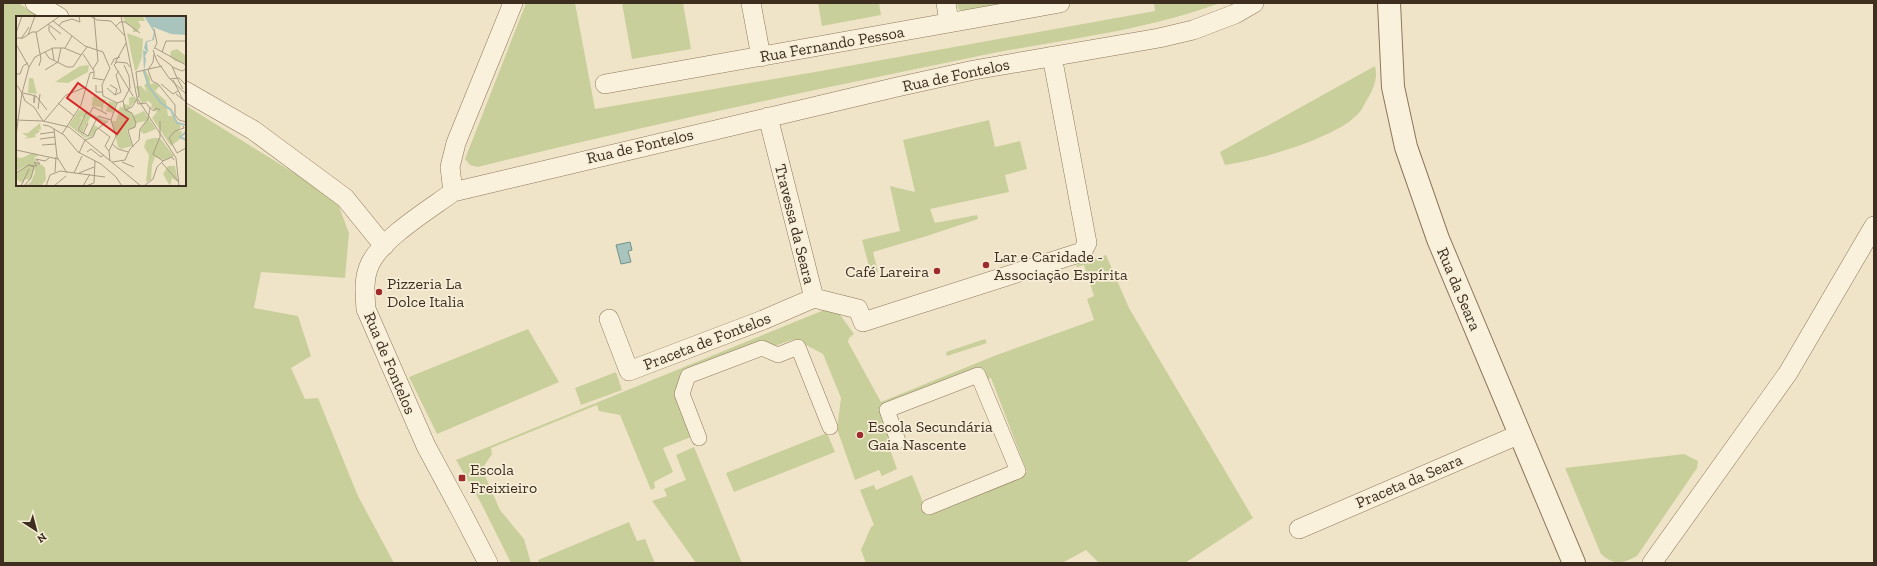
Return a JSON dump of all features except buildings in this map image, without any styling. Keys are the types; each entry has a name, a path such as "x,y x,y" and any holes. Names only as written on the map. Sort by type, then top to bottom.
{"street":[{"path":"35,3 57,16"},
{"path":"453,192 450,167 456,143 513,3"},
{"path":"751,3 761,57"},
{"path":"946,3 949,22"},
{"name":"Rua Fernando Pessoa","path":"604,84 1060,3"},
{"name":"Rua de Fontelos","path":"488,563 462,510 426,446 366,309 364,286 371,262 384,246 406,226 453,192 768,117 966,72 1159,38 1193,30 1235,14 1254,3"},
{"name":"Rua da Seara","path":"1389,3 1393,87 1406,146 1438,239 1574,563"},
{"name":"Travessa da Seara","path":"768,117 814,298 858,309 863,322 1082,252 1087,243 1052,56"},
{"path":"186,92 253,130 345,198 384,246"},
{"path":"1652,563 1788,373 1874,226"},
{"name":"Praceta de Fontelos","path":"609,320 629,370 763,320 814,298"},
{"path":"699,438 682,394 688,376 762,348 778,355 798,347 830,427"},
{"path":"898,441 886,410 978,375 1018,471 929,507"},
{"name":"Praceta da Seara","path":"1299,529 1520,434"}],"green space":[{"path":"3,3 18,3 39,16 16,16 16,186 186,186 186,106 304,179 338,204 349,233 345,278 261,272 254,308 298,316 311,356 291,368 305,399 318,398 358,496 394,563 3,563"},
{"path":"526,3 575,3 595,109 815,72 1155,11 1154,3 1220,3 1191,13 1130,28 1005,51 787,96 663,123 478,167 470,165 465,159"},
{"path":"622,3 683,3 691,49 632,59"},
{"path":"818,3 879,3 881,15 822,26"},
{"path":"957,3 1016,3 964,11 958,9"},
{"path":"1375,66 1376,78 1370,94 1360,112 1345,125 1330,133 1294,147 1225,165 1220,152"},
{"path":"989,120 995,147 1020,141 1027,169 1005,175 1009,192 930,209 935,223 977,215 978,219 873,252 878,272 871,274 862,240 900,231 890,186 915,192 903,140"},
{"path":"1106,255 1129,308 1253,518 1185,563 1099,563 1086,550 1062,563 866,563 861,550 871,527 874,525 860,490 874,485 876,490 912,475 927,512 1027,472 991,378 885,419 893,438 887,441 897,469 882,476 879,470 855,480 837,429 841,398 823,354 795,339 683,377 691,437 663,448 673,472 654,482 655,488 651,490 620,415 599,411 597,405 491,448 492,454 482,469 500,510 524,539 531,563 511,563 481,503 456,460 824,310 838,312 854,334 849,338 848,342 881,402 994,356 1094,320 1087,299 1094,296 1084,265 1077,267 1076,265"},
{"path":"528,329 559,382 437,434 409,377"},
{"path":"985,339 987,343 947,356 946,352"},
{"path":"616,372 622,390 581,405 575,388"},
{"path":"827,433 835,452 734,492 726,473"},
{"path":"694,447 742,563 696,563 652,501 667,496 664,489 686,480 676,455"},
{"path":"1684,454 1698,461 1697,468 1637,556 1623,562 1614,562 1605,558 1601,554 1565,468"},
{"path":"629,522 637,541 645,539 655,563 539,563 538,560"}],"water":[{"path":"630,242 632,250 628,251 631,262 621,264 616,245"}],"place":[{"name":"Lar e Caridade - Associação Espírita","path":"986,265"},
{"name":"Café Lareira","path":"937,271"},
{"name":"Pizzeria La Dolce Italia","path":"379,292"},
{"name":"Escola Secundária Gaia Nascente","path":"860,435"},
{"name":"Escola Freixieiro","path":"462,478"}]}
